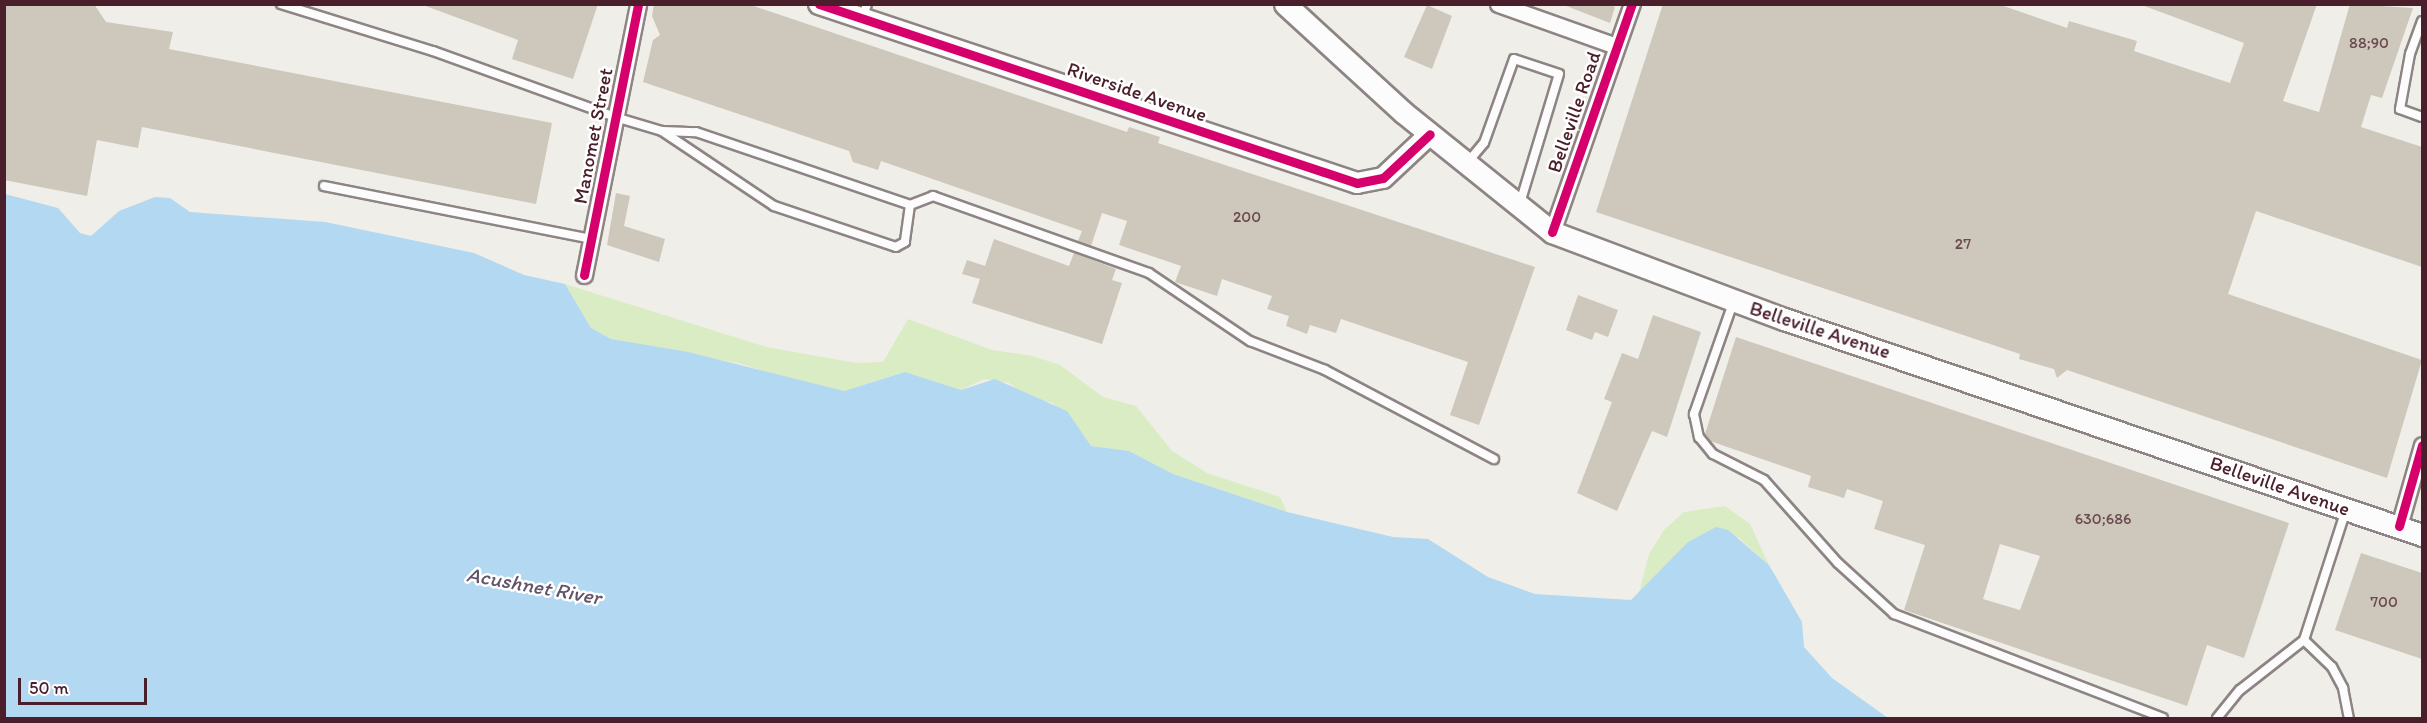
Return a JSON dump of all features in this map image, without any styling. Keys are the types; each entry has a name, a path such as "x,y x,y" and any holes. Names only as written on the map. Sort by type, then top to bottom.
{"main road":[{"name":"Belleville Avenue","path":"1292,7 1430,135 1552,232 1734,301 2422,535"}],"street":[{"name":"Manomet Street","path":"584,275 638,4"},
{"name":"Riverside Avenue","path":"819,4 865,12 1357,183 1383,178 1430,135"},
{"path":"1498,4 1616,46"},
{"name":"Belleville Road","path":"1552,232 1632,4"},
{"path":"2399,526 2422,445"}],"lane":[{"path":"281,4 434,51 615,117 662,131 696,132 910,205 933,195 1149,273 1250,341 1325,370 1494,459"},
{"path":"2422,21 2410,54 2400,109 2422,117"},
{"path":"1466,165 1484,143 1514,59 1559,74 1519,207"},
{"path":"662,131 774,206 896,247 905,242 913,214 910,205"},
{"path":"324,186 591,239"},
{"path":"1734,301 1694,414 1699,437 1713,454 1764,480 1838,564 1894,614 2163,718"},
{"path":"2217,718 2240,690 2304,640 2346,508"},
{"path":"2304,640 2332,667 2343,688 2349,718"}],"green space":[{"path":"565,284 766,347 856,363 883,362 908,319 992,350 1033,356 1060,365 1103,397 1136,406 1172,451 1207,473 1280,497 1287,512 1173,474 1129,451 1091,446 1053,403 1025,396 1009,383 984,379 961,390 905,372 844,391 806,384 742,364 611,339 591,328"},
{"path":"1725,506 1750,524 1769,565 1738,537 1639,593 1649,554 1664,530 1684,512"}],"water":[{"name":"Acushnet River","path":"5,194 58,208 80,233 91,236 119,211 155,197 170,198 190,212 325,222 474,253 524,275 565,284 591,328 611,339 688,352 844,391 905,372 961,390 995,379 1067,411 1091,446 1129,451 1173,474 1287,512 1393,537 1428,539 1488,577 1535,594 1631,600 1688,542 1716,527 1728,530 1769,565 1802,622 1804,647 1832,678 1888,718 5,718"}],"building":[{"path":"4,4 94,4 106,22 173,32 169,49 552,123 536,204 142,127 138,148 97,140 87,196 4,180"},
{"path":"420,4 598,4 573,79 512,59 518,40"},
{"path":"654,4 748,4 1127,132 1129,127 1160,137 1158,143 1535,267 1479,425 1450,415 1468,362 1341,319 1336,333 1310,325 1307,334 1286,326 1289,316 1267,309 1272,296 1222,279 1217,296 1175,282 1181,266 1119,245 1127,221 1102,213 1091,246 1078,241 1082,231 881,161 878,170 853,162 849,151 643,82 653,40 660,35 652,16"},
{"path":"1561,4 1607,4 1615,7 1610,23"},
{"path":"1663,4 1998,4 2067,28 2069,21 2137,41 2134,51 2230,83 2244,43 2139,4 2317,4 2283,101 2319,112 2350,4 2413,8 2382,98 2371,95 2361,127 2422,147 2422,267 2256,211 2228,294 2422,360 2387,478 2067,370 2057,378 2054,369 2019,359 2020,354 1596,212"},
{"path":"1427,5 1452,16 1432,69 1404,57"},
{"path":"616,193 630,196 624,226 665,239 659,262 607,245"},
{"path":"994,239 1069,266 1074,253 1116,269 1112,280 1122,283 1102,344 972,303 980,279 962,274 967,260 985,266"},
{"path":"1578,295 1618,310 1608,337 1595,332 1592,340 1566,330"},
{"path":"1653,315 1701,332 1667,437 1652,431 1617,511 1577,493 1612,402 1604,399 1622,353 1638,359"},
{"path":"1736,337 2289,523 2244,658 2207,645 2187,706 1904,610 1925,545 1874,529 1883,501 1847,489 1844,498 1808,487 1811,476 1710,441 1705,434","holes":["2000,544 2040,556 2020,610 1983,599"]},
{"path":"2361,553 2422,573 2422,659 2335,630"}],"cycle path":[{"path":"584,275 638,4"},
{"path":"819,4 1357,183 1383,178 1430,134"},
{"path":"1552,232 1632,4"},
{"path":"2399,526 2422,445"}]}
